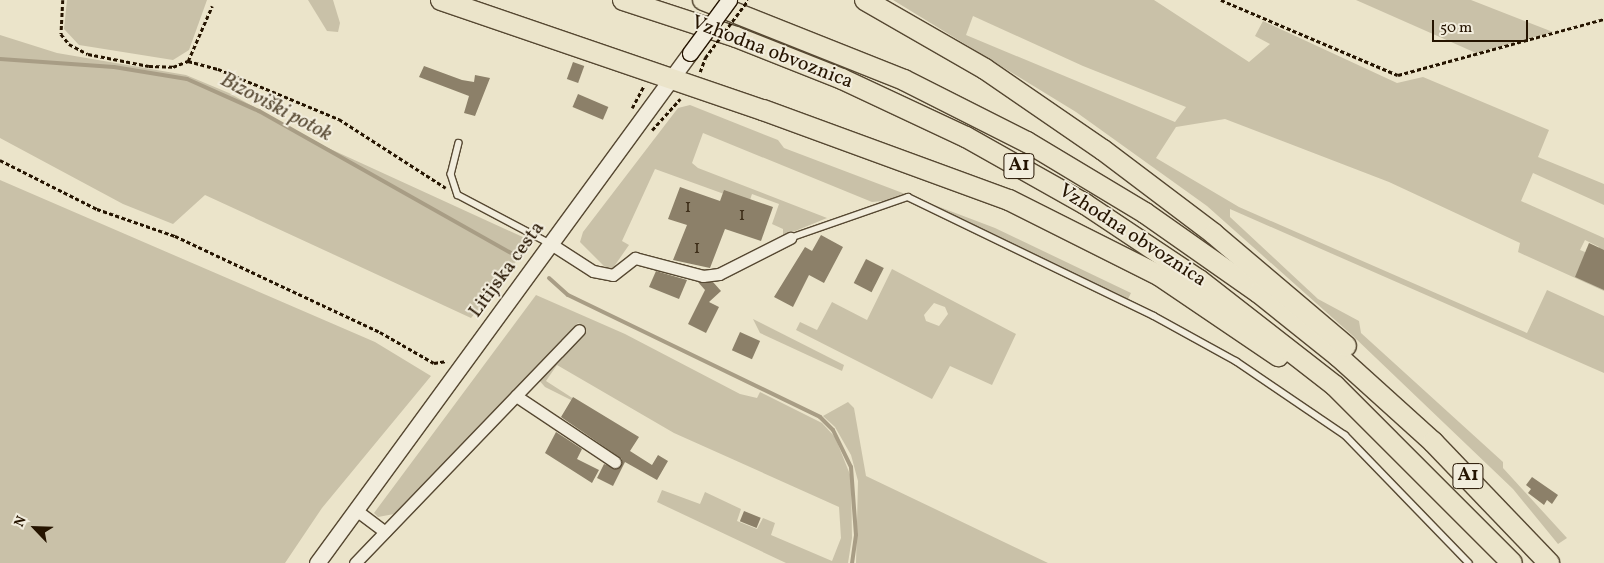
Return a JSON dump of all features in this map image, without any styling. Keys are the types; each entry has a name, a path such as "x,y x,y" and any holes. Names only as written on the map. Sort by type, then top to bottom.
{"highway":[{"path":"440,0 947,175 1071,228 1190,294 1330,396 1369,415"},
{"name":"Vzhodna obvoznica","path":"623,0 736,37 842,79 1026,170 1200,280 1369,415 1512,563"},
{"name":"Vzhodna obvoznica","path":"703,0 904,80 1087,177 1259,293 1382,395 1482,490 1549,563"},
{"path":"865,0 985,69 1159,190 1366,364 1382,395"}],"main road":[{"name":"Litijska cesta","path":"317,563 729,0"}],"street":[{"path":"551,244 592,271 613,275 635,258 703,276 719,274 790,238"},
{"path":"355,563 579,330"},
{"path":"516,396 615,462"},
{"path":"356,510 385,532"}],"lane":[{"path":"459,144 451,174 458,195 551,244"},
{"path":"790,238 870,206 908,197 1154,316 1236,361 1345,435 1469,563"}],"path":[{"path":"63,0 61,34 69,44 88,54 149,66 173,67 188,61 218,69 339,119 458,195"},
{"path":"701,78 705,58 748,0"},
{"path":"1221,0 1398,75 1604,19"},
{"path":"188,61 212,6"},
{"path":"0,160 97,209 175,236 372,327 434,363 470,354"}],"shaded area":[{"path":"67,0 207,0 189,50 173,60 79,45 64,29"},
{"path":"308,0 333,0 340,23 338,32 327,31"},
{"path":"893,0 1154,0 1249,62 1270,44 1255,36 1263,21 1397,83 1423,77 1549,130 1538,157 1604,184 1604,205 1533,173 1521,201 1604,238 1604,291 1518,252 1520,243 1389,182 1225,119 1176,127 1156,158 1239,207 1527,333 1547,290 1604,316 1604,373 1230,209 1230,217 1318,299 1359,321 1361,333 1503,462 1503,468 1567,538 1558,544 1513,489 1353,336 1207,206 1076,112","holes":["973,16 1083,66 1186,107 1175,122 966,35","1585,240 1599,247 1595,256 1580,250"]},
{"path":"1356,0 1471,0 1553,32 1476,53"},
{"path":"0,35 57,53 186,75 229,93 326,147 525,238 520,254 509,274 471,318 205,195 173,224 123,204 0,138"},
{"path":"690,105 778,140 784,148 995,228 1131,293 1128,299 930,208 903,199 872,202 703,133 692,163 698,168 827,218 783,236 783,229 772,224 779,204 752,194 749,203 655,169 622,241 629,245 613,268 607,269 580,242 583,232 678,108"},
{"path":"0,180 375,342 431,376 322,508 285,563 0,563"},
{"path":"892,269 1016,334 992,385 950,366 932,399 796,330 800,322 817,330 832,302 867,320","holes":["934,303 945,307 948,314 939,326 926,321 924,315"]},
{"path":"536,295 625,334 740,394 757,398 760,392 822,423 835,437 851,477 852,538 848,563 786,563 657,502 662,490 700,504 705,492 741,509 737,521 757,529 763,518 775,523 771,535 832,561 841,538 839,507 674,433 557,365 546,381 591,410 545,387 538,379 586,328 578,323 394,514 378,517 374,513"},
{"path":"753,319 844,365 842,371 760,333"},
{"path":"848,402 854,408 866,476 1048,563 856,563 858,481 851,455 835,427 823,416"}],"building":[{"path":"573,62 584,66 578,83 567,79"},
{"path":"424,66 462,80 474,82 475,75 490,78 475,116 464,113 469,96 419,77"},
{"path":"578,94 608,107 603,120 573,107"},
{"path":"680,187 720,201 724,190 773,207 761,241 725,229 710,268 673,260 687,225 668,219"},
{"path":"821,235 843,247 824,283 809,275 793,307 774,297 805,247 812,251"},
{"path":"1589,243 1604,250 1604,290 1575,277"},
{"path":"866,259 884,268 872,292 854,283"},
{"path":"656,271 687,280 679,299 649,287"},
{"path":"698,282 713,282 721,291 709,302 719,307 706,333 688,324 705,290"},
{"path":"740,332 760,341 752,359 732,350"},
{"path":"573,397 639,437 630,451 652,465 658,455 668,461 657,480 625,462 613,486 597,478 604,464 618,469 622,459 561,417"},
{"path":"556,432 582,449 577,459 599,470 592,483 545,453"},
{"path":"1532,477 1558,495 1552,504 1547,500 1544,505 1528,493 1531,489 1526,485"},
{"path":"744,511 761,518 757,528 740,521"}],"waterway":[{"name":"Bizoviški potok","path":"0,59 114,67 187,79 259,111 515,255"},
{"path":"549,278 568,295 820,417 833,430 851,467 856,535 852,563"}]}
